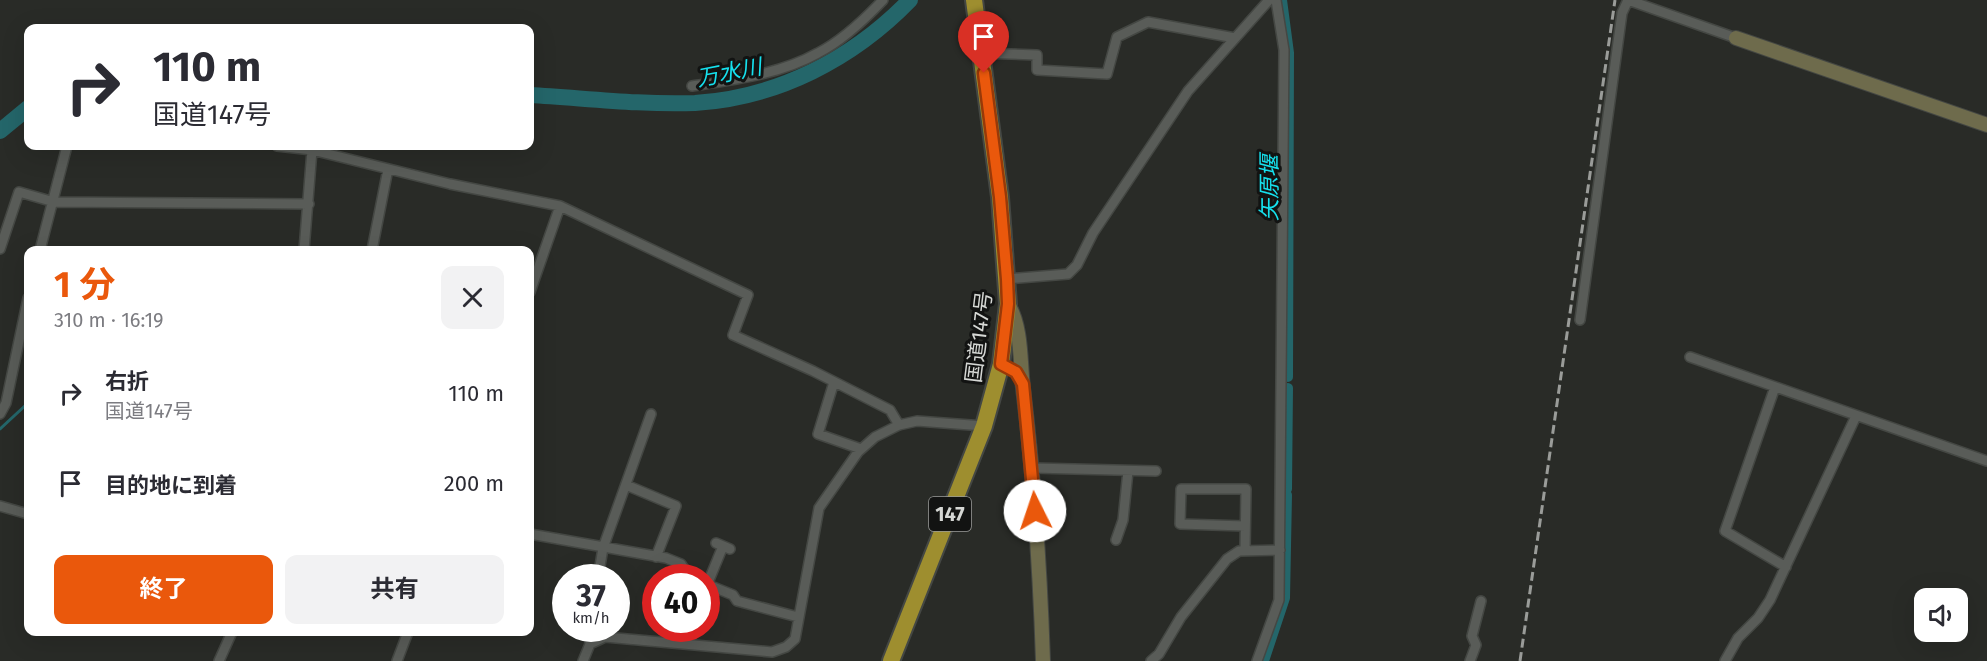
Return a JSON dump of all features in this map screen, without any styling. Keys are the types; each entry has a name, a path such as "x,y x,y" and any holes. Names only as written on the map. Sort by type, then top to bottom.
{"highway":[{"name":"国道147号","path":"891,661 984,426 1001,364 1008,304 1007,279 1000,197 975,0"}],"street":[{"path":"692,86 778,69 819,53 867,16 883,0"},
{"path":"1007,279 1068,274 1077,266 1094,233 1188,91 1269,0"},
{"path":"1257,661 1279,600 1281,550 1284,50 1276,0"},
{"path":"1580,320 1622,13 1628,0 1987,125"},
{"path":"981,53 1037,55 1037,70 1107,74 1117,37 1148,22 1235,38"},
{"path":"41,246 66,150"},
{"path":"304,246 312,150 560,206 748,295 733,335 890,411 899,425"},
{"path":"373,246 388,169"},
{"path":"0,249 19,192 54,202 309,204"},
{"path":"534,281 560,206"},
{"path":"1008,304 1014,313 1033,468 1043,661"},
{"path":"0,414 6,403 24,333"},
{"path":"1690,357 1987,461"},
{"path":"1001,364 1016,372 1023,384"},
{"path":"834,382 818,434 861,449"},
{"path":"1775,387 1725,531 1786,567"},
{"path":"600,564 603,548 651,414"},
{"path":"1725,661 1738,638 1764,609 1856,416"},
{"path":"583,661 590,644 604,637 772,652 786,647 795,639 819,508 861,449 875,436 899,425 917,421 984,426"},
{"path":"1033,468 1156,471"},
{"path":"1116,540 1124,520 1128,471"},
{"path":"626,485 676,506 656,557"},
{"path":"1245,526 1180,524 1181,489 1246,489 1245,551"},
{"path":"0,507 24,513"},
{"path":"534,535 656,557 681,564"},
{"path":"715,564 723,546"},
{"path":"1151,661 1159,654 1181,617 1227,559 1239,551 1281,550"},
{"path":"720,590 733,595 737,601 798,617"},
{"path":"1470,661 1476,645 1472,636 1481,601"},
{"path":"221,660 230,636"},
{"path":"397,661 406,636"}],"waterway":[{"name":"万水川","path":"534,95 633,102 695,103 725,100 755,93 784,84 839,57 888,21 910,0"},
{"name":"矢原堰","path":"1282,0 1289,53 1288,377"},
{"name":"万水川","path":"0,131 24,111"},
{"name":"矢原堰","path":"1287,489 1288,388"},
{"path":"0,429 24,407"},
{"name":"矢原堰","path":"1264,661 1285,598 1287,495"}],"railway":[{"path":"1520,661 1615,0"}],"route":[{"path":"984,73 1000,197 1007,279 1008,304 1001,364 1016,372 1023,384 1033,468 1035,511"}]}
